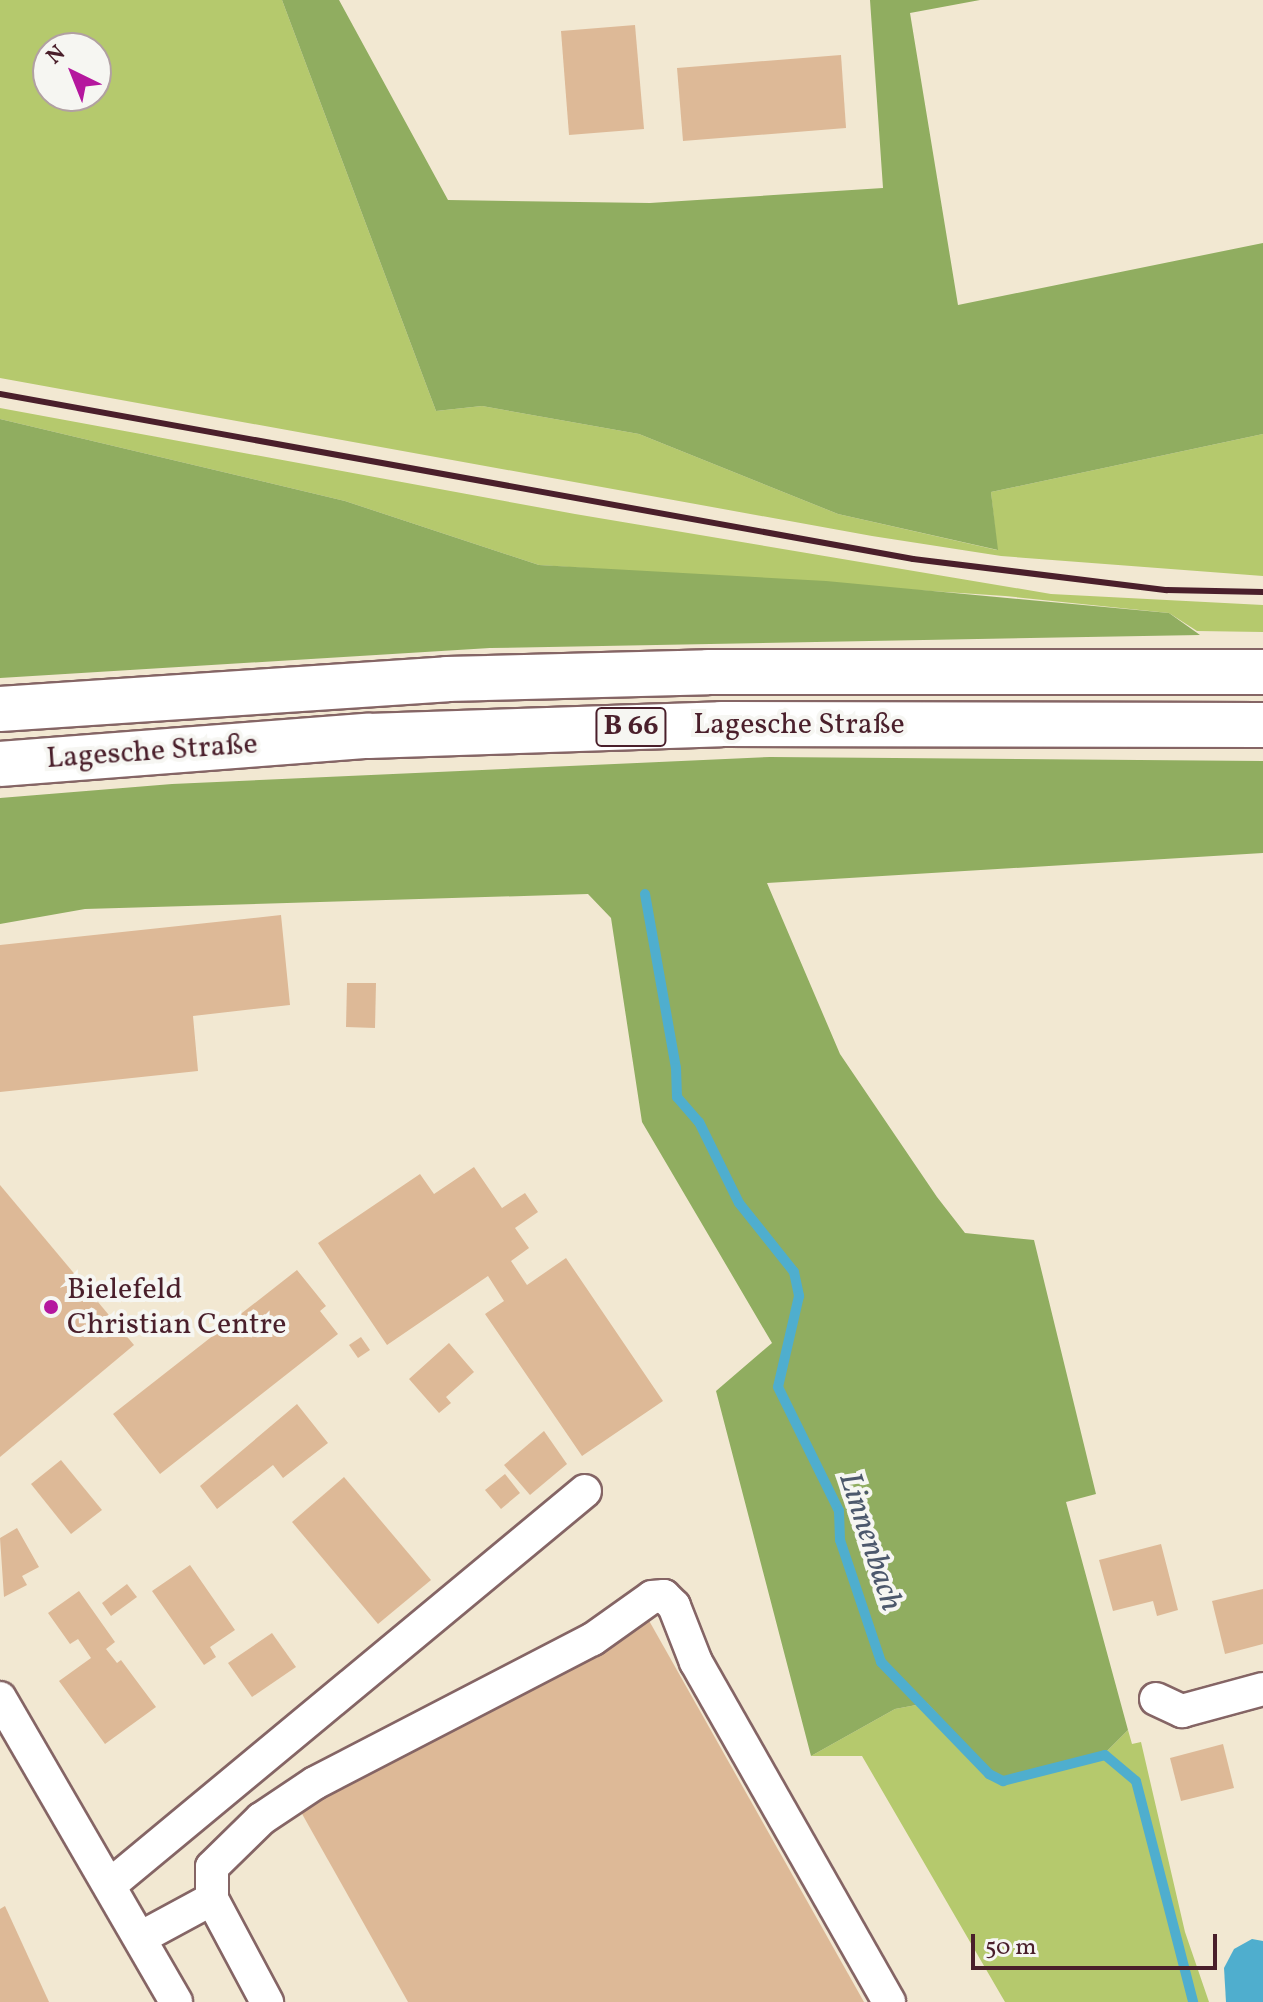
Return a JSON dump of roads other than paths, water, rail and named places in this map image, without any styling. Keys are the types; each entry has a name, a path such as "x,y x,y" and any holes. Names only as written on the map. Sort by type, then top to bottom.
{"highway":[{"name":"Lagesche Straße","path":"0,709 447,679 708,672 1263,672"},
{"name":"Lagesche Straße","path":"0,764 368,736 706,725 1263,725"}],"street":[{"path":"110,1885 585,1491"},
{"path":"267,2002 212,1899 212,1867 282,1804 593,1639 652,1597 664,1596 674,1606 696,1662 889,2002"},
{"path":"1156,1699 1182,1711 1263,1689"},
{"path":"0,1698 176,2002"},
{"path":"140,1938 212,1899"}],"water":[{"path":"1252,1939 1263,1941 1263,2002 1226,2002 1224,1968 1234,1949"}],"waterway":[{"name":"Linnenbach","path":"645,894 676,1068 677,1097 699,1122 739,1203 794,1272 799,1296 778,1387 839,1511 840,1540 881,1662 989,1774 1003,1781 1105,1755 1136,1781 1193,2002"}],"railway":[{"path":"0,394 913,559 1167,590 1263,592"}],"place":[{"name":"Bielefeld Christian Centre","path":"51,1307"}]}
